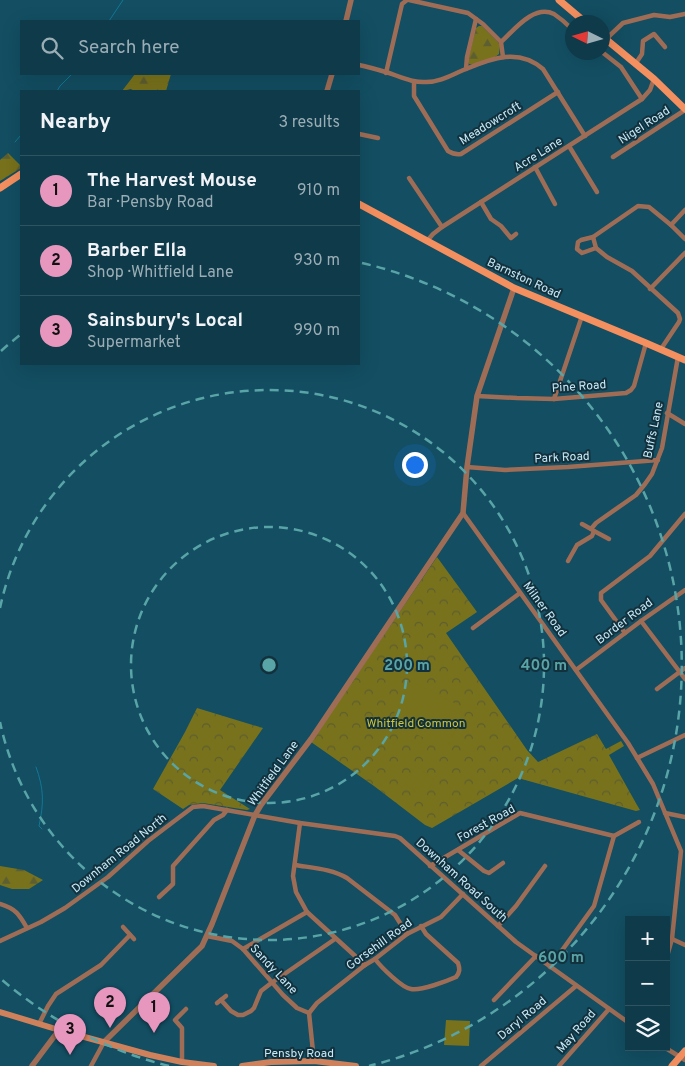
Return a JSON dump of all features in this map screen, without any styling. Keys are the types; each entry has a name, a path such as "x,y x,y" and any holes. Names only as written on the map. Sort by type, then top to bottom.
{"main road":[{"path":"559,0 577,15"},
{"path":"610,43 654,79 685,110"},
{"path":"0,188 20,175"},
{"name":"Barnston Road","path":"360,205 514,288 685,360"},
{"path":"0,1012 174,1063 182,1062 214,1066"},
{"path":"672,1066 682,1058 685,1051"},
{"name":"Pensby Road","path":"242,1066 272,1062 306,1064 314,1061 356,1066"}],"street":[{"path":"346,20 351,0"},
{"path":"386,72 402,4 408,0 468,12 501,42 503,56"},
{"path":"501,42 528,16 542,12 551,13 565,24"},
{"path":"610,33 623,23 630,21 654,15 670,17 685,14"},
{"path":"466,69 476,19"},
{"path":"636,63 642,54 643,41 654,34 665,47"},
{"path":"360,64 414,82 428,82 444,79 503,56 524,58 538,64 543,69 585,136"},
{"path":"610,58 621,67 642,99"},
{"path":"327,90 332,75"},
{"name":"Acre Lane","path":"427,241 442,226 642,99 650,90 654,79"},
{"name":"Meadowcroft","path":"414,82 414,96 448,151 456,155 461,154 558,92"},
{"name":"Nigel Road","path":"613,157 685,110"},
{"path":"360,134 378,138"},
{"path":"569,146 597,192"},
{"path":"535,167 555,204"},
{"path":"409,178 442,226"},
{"path":"481,202 491,219 501,226 511,238 516,234"},
{"path":"596,248 582,253 577,249 578,242 593,237 638,206 649,207 685,239"},
{"path":"671,225 685,210"},
{"path":"593,237 596,248 632,272 683,319 661,349"},
{"path":"650,289 685,253"},
{"path":"463,513 477,396 514,288"},
{"path":"554,399 582,316"},
{"name":"Pine Road","path":"477,396 554,399 626,393 634,386 646,343"},
{"name":"Buffs Lane","path":"572,554 577,545 592,536 596,523 636,494 652,474 662,448 678,357"},
{"path":"667,412 685,424"},
{"name":"Park Road","path":"467,467 505,470 658,460"},
{"name":"Milner Road","path":"463,513 628,743 653,784 681,851 670,946"},
{"name":"Whitfield Lane","path":"104,1042 202,946 255,815 310,740 463,513"},
{"path":"625,633 601,600 602,593 650,556 685,514"},
{"path":"582,524 609,539"},
{"path":"566,551 572,554 568,562"},
{"name":"Border Road","path":"576,670 685,590"},
{"path":"473,628 520,593"},
{"path":"476,616 480,622"},
{"path":"641,621 685,679"},
{"path":"657,689 685,668"},
{"path":"637,758 685,735"},
{"name":"Downham Road North","path":"0,941 41,922 65,908 108,877 148,841 193,807 203,806 255,815"},
{"path":"159,897 173,884 173,866 214,820 223,815 227,810"},
{"name":"Forest Road","path":"430,866 520,812 614,836"},
{"path":"666,813 685,817"},
{"name":"Downham Road South","path":"255,815 400,838 516,942 625,1020"},
{"path":"550,967 594,906 614,836 639,822"},
{"path":"300,823 293,876 296,892 307,912 365,965"},
{"path":"458,850 489,873 504,863"},
{"path":"295,865 332,871 348,878 394,915 407,934"},
{"path":"498,926 516,906 545,866"},
{"name":"Gorsehill Road","path":"309,1014 317,1003 407,934 441,917 462,894"},
{"path":"0,904 11,908 18,914 27,928"},
{"path":"242,949 307,912"},
{"path":"374,959 409,989 418,990 456,977 460,973 458,963 426,934 421,926"},
{"path":"39,1024 56,994 101,965 132,937 123,927"},
{"name":"Sandy Lane","path":"207,936 232,941 242,949 283,995 297,1008 309,1014"},
{"path":"226,996 219,1001 231,1011 238,1015 251,1012 261,991 336,938"},
{"path":"672,939 685,945"},
{"path":"494,1000 536,956"},
{"name":"Daryl Road","path":"481,1066 576,986"},
{"path":"182,1062 182,1028 175,1020 186,1009"},
{"name":"May Road","path":"559,1066 608,1009"},
{"path":"309,1014 314,1061"},
{"path":"32,1066 59,1030"},
{"path":"91,1066 104,1042"},
{"path":"670,1051 682,1058"}],"green space":[{"path":"482,26 500,45 499,54 485,62 469,64 468,60 476,28"},
{"path":"134,75 171,75 166,90 123,90"},
{"path":"8,153 20,165 20,169 0,181 0,160"},
{"name":"Whitfield Common","path":"437,557 477,612 446,633 527,750 538,762 597,734 606,749 621,741 624,746 609,755 640,810 636,811 518,778 432,828 425,825 374,786 311,742"},
{"path":"411,681 466,709 446,749 390,721"},
{"path":"197,708 263,728 220,790 250,809 203,803 189,805 183,809 153,789"},
{"path":"416,766 435,780 423,797 404,783"},
{"path":"0,866 24,870 43,880 29,889 12,889 0,885"},
{"path":"446,1020 470,1021 469,1046 444,1045"}],"waterway":[{"path":"110,20 123,0"},
{"path":"58,90 71,75"},
{"path":"15,142 20,136"},
{"path":"36,767 42,789 42,810 39,826 42,829"}],"place":[{"name":"Barber Ella","path":"110,1028"},
{"name":"The Harvest Mouse","path":"154,1033"},
{"name":"Sainsbury's Local","path":"70,1055"}]}
